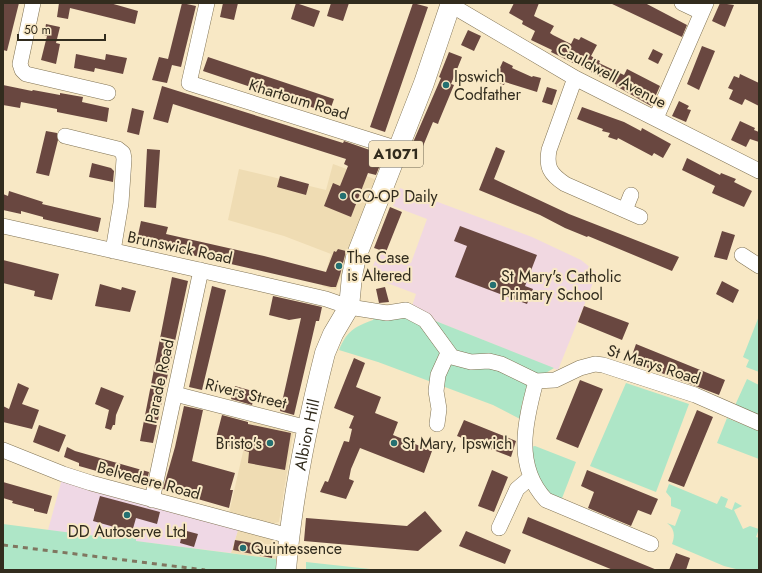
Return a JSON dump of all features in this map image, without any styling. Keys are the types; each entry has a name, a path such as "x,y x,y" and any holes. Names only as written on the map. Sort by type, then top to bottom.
{"main road":[{"name":"A1071","path":"349,307 352,276 356,257 436,49 451,4"},
{"name":"Albion Hill","path":"286,565 289,536 308,428 325,353 332,334 349,307"}],"street":[{"path":"33,3 20,64 22,70 26,74 108,93"},
{"name":"Khartoum Road","path":"207,3 189,83 398,149"},
{"path":"656,118 704,8 682,3"},
{"name":"Cauldwell Avenue","path":"451,4 575,78 759,170"},
{"path":"575,78 549,150 547,162 556,178 565,184 640,216"},
{"path":"65,136 118,149 123,153 124,165 121,203 113,251"},
{"path":"625,210 631,195"},
{"name":"Brunswick Road","path":"3,226 326,299 349,307"},
{"path":"742,255 759,266"},
{"name":"Parade Road","path":"152,500 201,270"},
{"path":"349,307 382,312 406,310 426,320 448,353 438,375 436,391 439,410 437,424"},
{"name":"St Marys Road","path":"448,353 458,360 470,362 489,361 501,364 536,381 555,380 580,368 595,364 603,365 695,395 759,423"},
{"path":"536,381 530,405 525,448 530,478 546,500 650,544"},
{"name":"Rivers Street","path":"175,394 308,428"},
{"name":"Belvedere Road","path":"3,450 63,474 152,500 289,536"},
{"path":"499,528 517,489 530,478"}],"shaded area":[{"path":"333,164 377,180 336,290 322,286 331,254 284,236 228,220 239,169 326,190"},
{"name":"St Mary's Catholic Primary School","path":"400,188 532,237 581,260 597,273 558,370 428,318 412,306 416,294 369,276 379,251 411,263 427,219 393,206"},
{"path":"251,417 294,428 279,522 272,524 229,513"},
{"path":"62,479 239,527 231,553 48,530"},
{"path":"239,527 278,539 276,559 231,553"}],"green space":[{"path":"377,307 428,318 554,368 538,378 528,389 523,401 520,419 493,405 378,362 339,350 345,338 352,330 373,320"},
{"path":"759,316 759,372 746,367 749,360 743,357"},
{"path":"747,379 759,385 759,423 732,412"},
{"path":"626,383 689,404 656,492 590,466"},
{"path":"727,418 759,431 759,459 717,443"},
{"path":"535,446 576,462 559,506 546,500 525,448"},
{"path":"669,484 717,504 721,496 728,499 725,507 732,510 735,502 742,506 734,510 743,529 750,526 759,529 756,537 759,538 759,570 740,570 724,566 672,544 674,533 672,528 667,523 675,526 681,510 671,506 671,498 666,492"},
{"path":"3,524 119,539 120,535 136,539 136,541 276,559 276,570 3,569"},
{"path":"306,562 379,570 306,570"}],"building":[{"path":"4,3 19,3 7,51 3,50"},
{"path":"59,3 110,3 138,11 135,24 70,8 68,19 57,17"},
{"path":"182,3 196,6 181,67 172,65 167,83 152,80 159,57 168,59"},
{"path":"223,3 238,3 234,20 220,17"},
{"path":"296,3 320,11 314,27 291,19"},
{"path":"331,3 349,3 343,21 327,16"},
{"path":"413,3 428,7 385,132 370,127"},
{"path":"514,3 539,3 534,16 554,26 550,33 571,44 574,38 579,40 581,37 597,45 591,56 600,61 599,63 624,75 627,69 660,86 651,106 616,86 617,85 551,52 552,50 531,40 535,31 522,24 523,21 509,13"},
{"path":"610,3 645,3 687,25 682,37"},
{"path":"720,3 734,5 725,27 712,21"},
{"path":"46,24 60,27 56,43 60,44 56,64 41,60 47,36 44,35"},
{"path":"468,30 481,36 474,51 461,45"},
{"path":"702,46 715,51 699,90 687,84"},
{"path":"653,49 663,54 658,64 648,59"},
{"path":"449,52 462,57 451,84 454,85 438,124 433,122 421,151 411,147 441,78 439,77"},
{"path":"76,54 105,60 106,54 127,58 123,74 95,68 94,72 74,68"},
{"path":"208,57 334,99 329,113 203,71"},
{"path":"503,61 513,66 512,68 532,77 541,78 537,92 505,82 504,85 494,81"},
{"path":"740,74 759,83 759,106 745,99 742,105 729,99 733,90 728,88 734,76 739,78"},
{"path":"3,85 32,91 60,95 60,93 83,97 82,102 109,108 107,122 57,112 57,109 21,102 20,108 3,105"},
{"path":"162,86 343,143 344,141 384,155 376,175 368,173 351,217 324,206 333,183 340,186 348,166 344,164 346,159 173,104 168,123 153,119"},
{"path":"547,87 557,90 552,105 542,102"},
{"path":"679,101 689,106 687,109 691,110 686,122 672,116"},
{"path":"582,107 624,122 641,131 642,128 671,144 663,158 654,153 652,156 618,138 617,140 608,137 610,133 602,131 603,129 577,119"},
{"path":"132,108 144,111 139,135 127,132"},
{"path":"740,121 755,128 754,130 759,132 759,142 750,139 746,147 731,140"},
{"path":"46,131 57,133 58,140 49,176 36,173"},
{"path":"496,147 505,151 494,179 569,214 679,257 672,271 565,228 540,215 479,190"},
{"path":"147,149 160,150 156,208 144,207"},
{"path":"687,158 720,175 721,173 736,179 734,182 752,191 744,207 712,193 715,186 682,170"},
{"path":"92,163 111,168 114,171 113,182 89,177"},
{"path":"280,176 309,184 306,195 277,187"},
{"path":"9,191 43,202 42,204 101,218 98,232 43,219 43,217 21,211 21,214 3,210 3,194 8,196"},
{"path":"390,207 402,212 386,252 374,248"},
{"path":"141,221 168,227 166,234 264,256 326,272 334,251 336,252 338,249 346,251 336,287 331,287 174,251 175,248 137,240"},
{"path":"460,226 537,255 525,286 533,289 527,304 455,277 467,246 454,241"},
{"path":"722,231 735,235 727,260 714,257"},
{"path":"3,260 59,274 52,300 34,296 35,291 3,283"},
{"path":"172,277 188,281 153,443 140,441"},
{"path":"722,281 739,290 733,303 716,294"},
{"path":"100,284 121,290 122,287 136,291 130,312 95,306"},
{"path":"212,286 226,290 202,390 189,387"},
{"path":"385,287 389,302 379,303 376,289"},
{"path":"273,296 322,307 319,321 316,321 294,415 280,411 301,318 289,320 269,315"},
{"path":"584,306 629,323 622,340 578,322"},
{"path":"636,344 725,380 719,395 630,361"},
{"path":"354,358 365,363 356,387 381,397 375,413 398,422 393,435 432,451 424,473 360,448 351,469 349,479 354,481 346,499 320,492 325,481 328,482 344,441 349,442 352,429 349,428 354,416 334,408"},
{"path":"580,380 603,389 578,448 556,439"},
{"path":"18,383 29,388 22,404 39,410 32,429 3,422 3,406 9,409"},
{"path":"235,386 256,392 252,405 231,399"},
{"path":"101,387 124,396 116,415 115,425 113,425 111,430 105,428 109,410 95,404"},
{"path":"184,406 203,410 192,461 235,473 230,490 233,490 229,508 163,489 175,447"},
{"path":"697,410 713,417 684,487 668,481"},
{"path":"222,415 248,422 248,424 291,433 285,470 248,463 249,452 215,442"},
{"path":"464,420 516,441 511,457 457,436"},
{"path":"39,425 66,435 59,452 33,442"},
{"path":"67,447 75,451 149,472 146,485 79,466 79,463 64,457"},
{"path":"492,470 508,477 494,512 478,506"},
{"path":"587,470 658,499 651,515 638,510 631,526 588,508 594,492 581,486"},
{"path":"3,482 52,496 47,514 12,503 13,501 3,498"},
{"name":"DD Autoserve Ltd","path":"100,496 160,512 157,524 136,518 132,532 93,521"},
{"path":"425,511 442,531 418,551 304,541 306,518 407,526"},
{"path":"528,517 657,570 613,570 522,533"},
{"path":"183,530 198,534 194,547 180,543"},
{"path":"466,531 511,550 505,564 459,546"},
{"path":"235,540 273,547 272,558 233,550"},
{"path":"676,553 690,558 686,570 669,570"}],"railway":[{"path":"3,545 205,570"}],"place":[{"name":"Ipswich Codfather","path":"446,85"},
{"name":"CO-OP Daily","path":"343,196"},
{"name":"The Case is Altered","path":"339,266"},
{"name":"St Mary's Catholic Primary School","path":"493,285"},
{"name":"Bristo's","path":"270,443"},
{"name":"St Mary, Ipswich","path":"394,443"},
{"name":"DD Autoserve Ltd","path":"127,515"},
{"name":"Quintessence","path":"243,548"}]}
